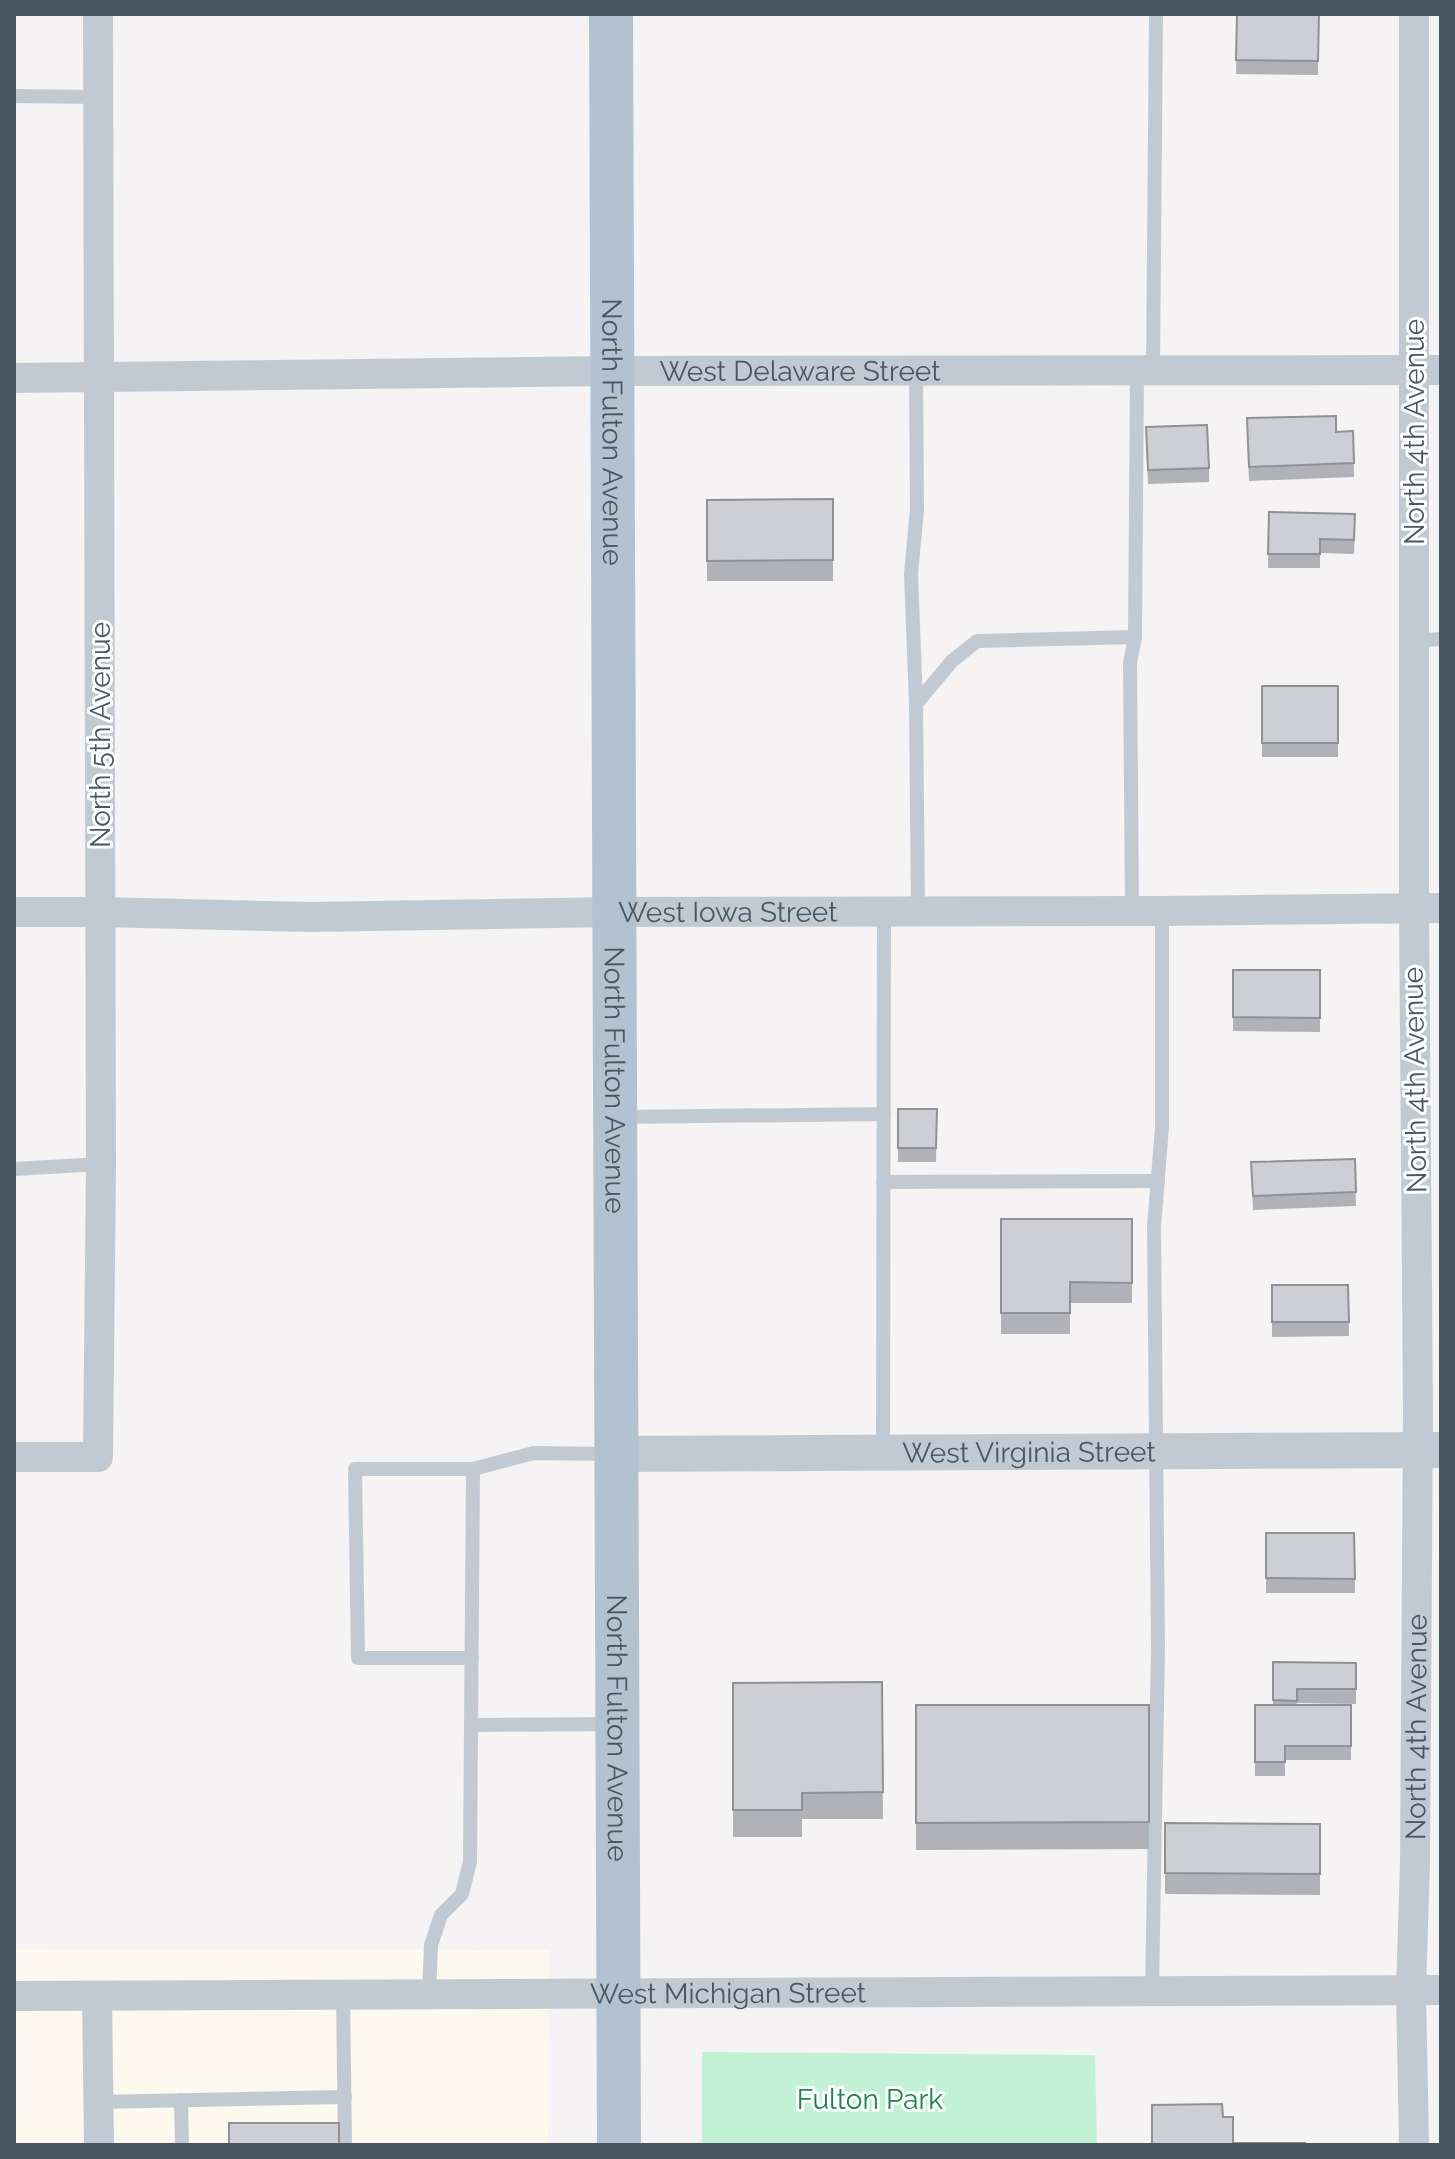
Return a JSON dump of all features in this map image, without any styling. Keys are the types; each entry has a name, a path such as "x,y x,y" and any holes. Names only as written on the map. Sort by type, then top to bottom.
{"main road":[{"name":"North Fulton Avenue","path":"611,14 619,2145"}],"street":[{"name":"North 5th Avenue","path":"14,1457 98,1457 101,912 98,14"},
{"name":"North 4th Avenue","path":"1414,14 1428,370 1429,1450 1411,1990 1414,2145"},
{"name":"West Delaware Street","path":"14,378 613,371 1428,370"},
{"name":"West Iowa Street","path":"14,912 311,917 613,912 1427,908"},
{"name":"West Virginia Street","path":"615,1454 1429,1450"},
{"name":"West Michigan Street","path":"14,1996 1441,1990"},
{"path":"97,1996 99,2145"}],"lane":[{"path":"1132,911 1130,663 1135,637 1156,14"},
{"path":"14,96 99,97"},
{"path":"916,371 917,509 911,574 918,911"},
{"path":"916,704 952,661 977,641 1135,637"},
{"path":"883,1453 884,911"},
{"path":"1152,1991 1158,1647 1154,1227 1162,1127 1162,911"},
{"path":"614,1117 884,1114"},
{"path":"14,1169 101,1164"},
{"path":"883,1182 1158,1181"},
{"path":"472,1658 358,1658 355,1469 473,1469 534,1453 615,1454"},
{"path":"429,1994 431,1945 441,1915 462,1894 470,1862 473,1469"},
{"path":"471,1725 617,1724"},
{"path":"343,1994 345,2145"},
{"path":"98,2102 345,2097"},
{"path":"181,2100 182,2145"}],"shaded area":[{"path":"14,1949 549,1950 548,2145 14,2145"}],"green space":[{"name":"Fulton Park","path":"702,2052 1095,2055 1097,2145 702,2145"}],"building":[{"path":"1237,14 1319,14 1318,61 1236,60"},
{"path":"1336,416 1336,432 1353,431 1354,463 1249,467 1247,418"},
{"path":"1207,425 1209,468 1148,470 1146,427"},
{"path":"833,499 833,560 707,561 707,500"},
{"path":"1269,512 1355,514 1354,540 1320,539 1320,554 1268,554"},
{"path":"1262,686 1338,686 1338,743 1262,743"},
{"path":"1233,970 1320,970 1320,1018 1233,1017"},
{"path":"898,1109 937,1109 936,1148 898,1148"},
{"path":"1355,1159 1356,1192 1253,1196 1251,1162"},
{"path":"1001,1219 1132,1219 1132,1283 1070,1282 1070,1313 1001,1313"},
{"path":"1272,1285 1348,1285 1349,1322 1272,1322"},
{"path":"1266,1533 1354,1533 1355,1579 1266,1578"},
{"path":"1273,1662 1356,1663 1356,1689 1297,1689 1297,1701 1273,1700"},
{"path":"882,1682 883,1792 802,1793 802,1810 733,1810 733,1683"},
{"path":"916,1705 1149,1705 1149,1822 916,1823"},
{"path":"1255,1705 1351,1705 1351,1746 1285,1746 1285,1762 1255,1762"},
{"path":"1165,1823 1320,1824 1320,1874 1165,1873"},
{"path":"1222,2104 1223,2117 1233,2117 1233,2143 1305,2145 1152,2145 1152,2105"},
{"path":"229,2123 339,2123 339,2145 229,2145"}]}
